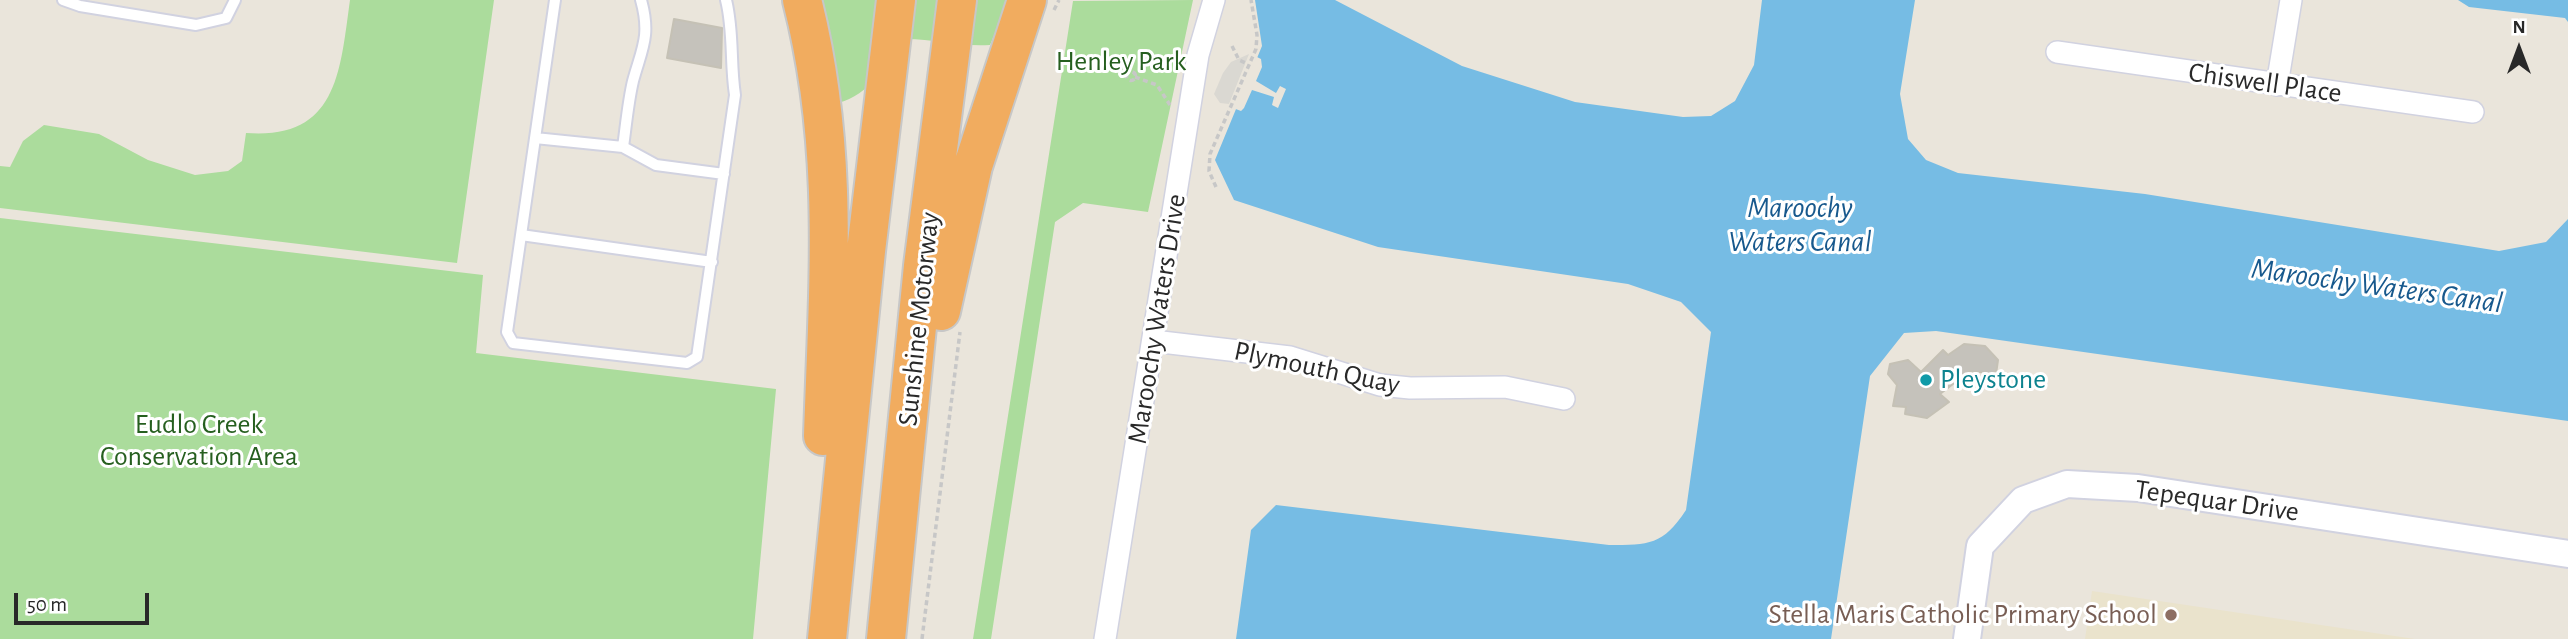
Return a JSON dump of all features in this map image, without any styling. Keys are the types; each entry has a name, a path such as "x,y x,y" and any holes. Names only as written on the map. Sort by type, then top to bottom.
{"highway":[{"path":"802,0 820,83 829,166 821,499 834,559"},
{"path":"827,639 866,251 896,0"},
{"name":"Sunshine Motorway","path":"886,639 923,266 957,0"},
{"path":"890,600 912,536 932,369 957,232 994,95 1040,7"}],"street":[{"name":"Maroochy Waters Drive","path":"1105,639 1198,55 1214,0"},
{"path":"2277,85 2291,0"},
{"name":"Chiswell Place","path":"2057,52 2473,112"},
{"name":"Plymouth Quay","path":"1153,341 1290,357 1333,373 1380,385 1410,388 1505,387 1564,399"},
{"name":"Tepequar Drive","path":"1967,639 1980,546 2023,500 2067,484 2138,488 2568,554"}],"lane":[{"path":"63,0 80,6 196,25 226,18 234,0"},
{"path":"555,0 507,332 513,342 687,363 696,358 736,95 730,62 733,28 726,0"},
{"path":"623,148 633,80 642,60 647,22 641,0"},
{"path":"536,138 623,148 656,164 724,174"},
{"path":"521,235 712,262"}],"path":[{"path":"1040,7 1059,0"},
{"path":"1216,187 1209,171 1210,154 1257,42 1251,0"},
{"path":"1232,46 1239,60 1249,64"},
{"path":"1135,77 1157,85 1173,110"},
{"path":"922,639 961,325"}],"shaded area":[{"path":"1249,54 1229,104 1220,103 1214,94 1223,73 1231,62"},
{"name":"Stella Maris Catholic Primary School","path":"2092,591 2415,639 2085,639"}],"green space":[{"path":"350,0 494,0 457,263 0,208 0,166 10,167 23,141 44,125 99,134 148,160 195,175 228,171 242,161 246,133 276,132 300,125 317,113 329,96 337,75"},
{"path":"812,0 1009,0 990,45 906,39 868,86 838,103"},
{"name":"Henley Park","path":"1193,0 1148,212 1083,203 1055,222 991,639 973,639 1073,1"},
{"name":"Eudlo Creek Conservation Area","path":"0,218 483,275 476,353 776,389 753,639 0,639"}],"water":[{"name":"Maroochy Waters Canal","path":"1255,0 1335,0 1462,66 1575,102 1683,117 1711,116 1735,101 1754,65 1762,0 1915,0 1900,94 1908,139 1926,160 1958,173 2145,194 2499,251 2546,242 2568,219 2568,421 1936,331 1904,333 1870,376 1831,639 1236,639 1251,530 1276,505 1609,545 1645,543 1662,536 1678,522 1686,510 1711,332 1681,302 1628,284 1378,247 1234,200 1215,160 1262,46"},
{"path":"2458,0 2568,0 2568,22 2565,18 2469,7"}],"pier":[{"path":"1255,56 1261,59 1262,67 1256,81 1276,93 1280,86 1286,89 1278,108 1272,105 1274,97 1252,90 1241,111 1233,108"}],"building":[{"path":"674,19 722,28 721,68 667,58"},
{"name":"Pleystone","path":"1964,344 1985,346 1998,360 1996,374 1970,371 1940,394 1949,402 1927,418 1905,414 1906,407 1893,406 1897,385 1888,374 1890,364 1908,360 1921,372 1943,350 1948,355"}],"place":[{"name":"Pleystone","path":"1926,380"},
{"name":"Stella Maris Catholic Primary School","path":"2171,615"}]}
